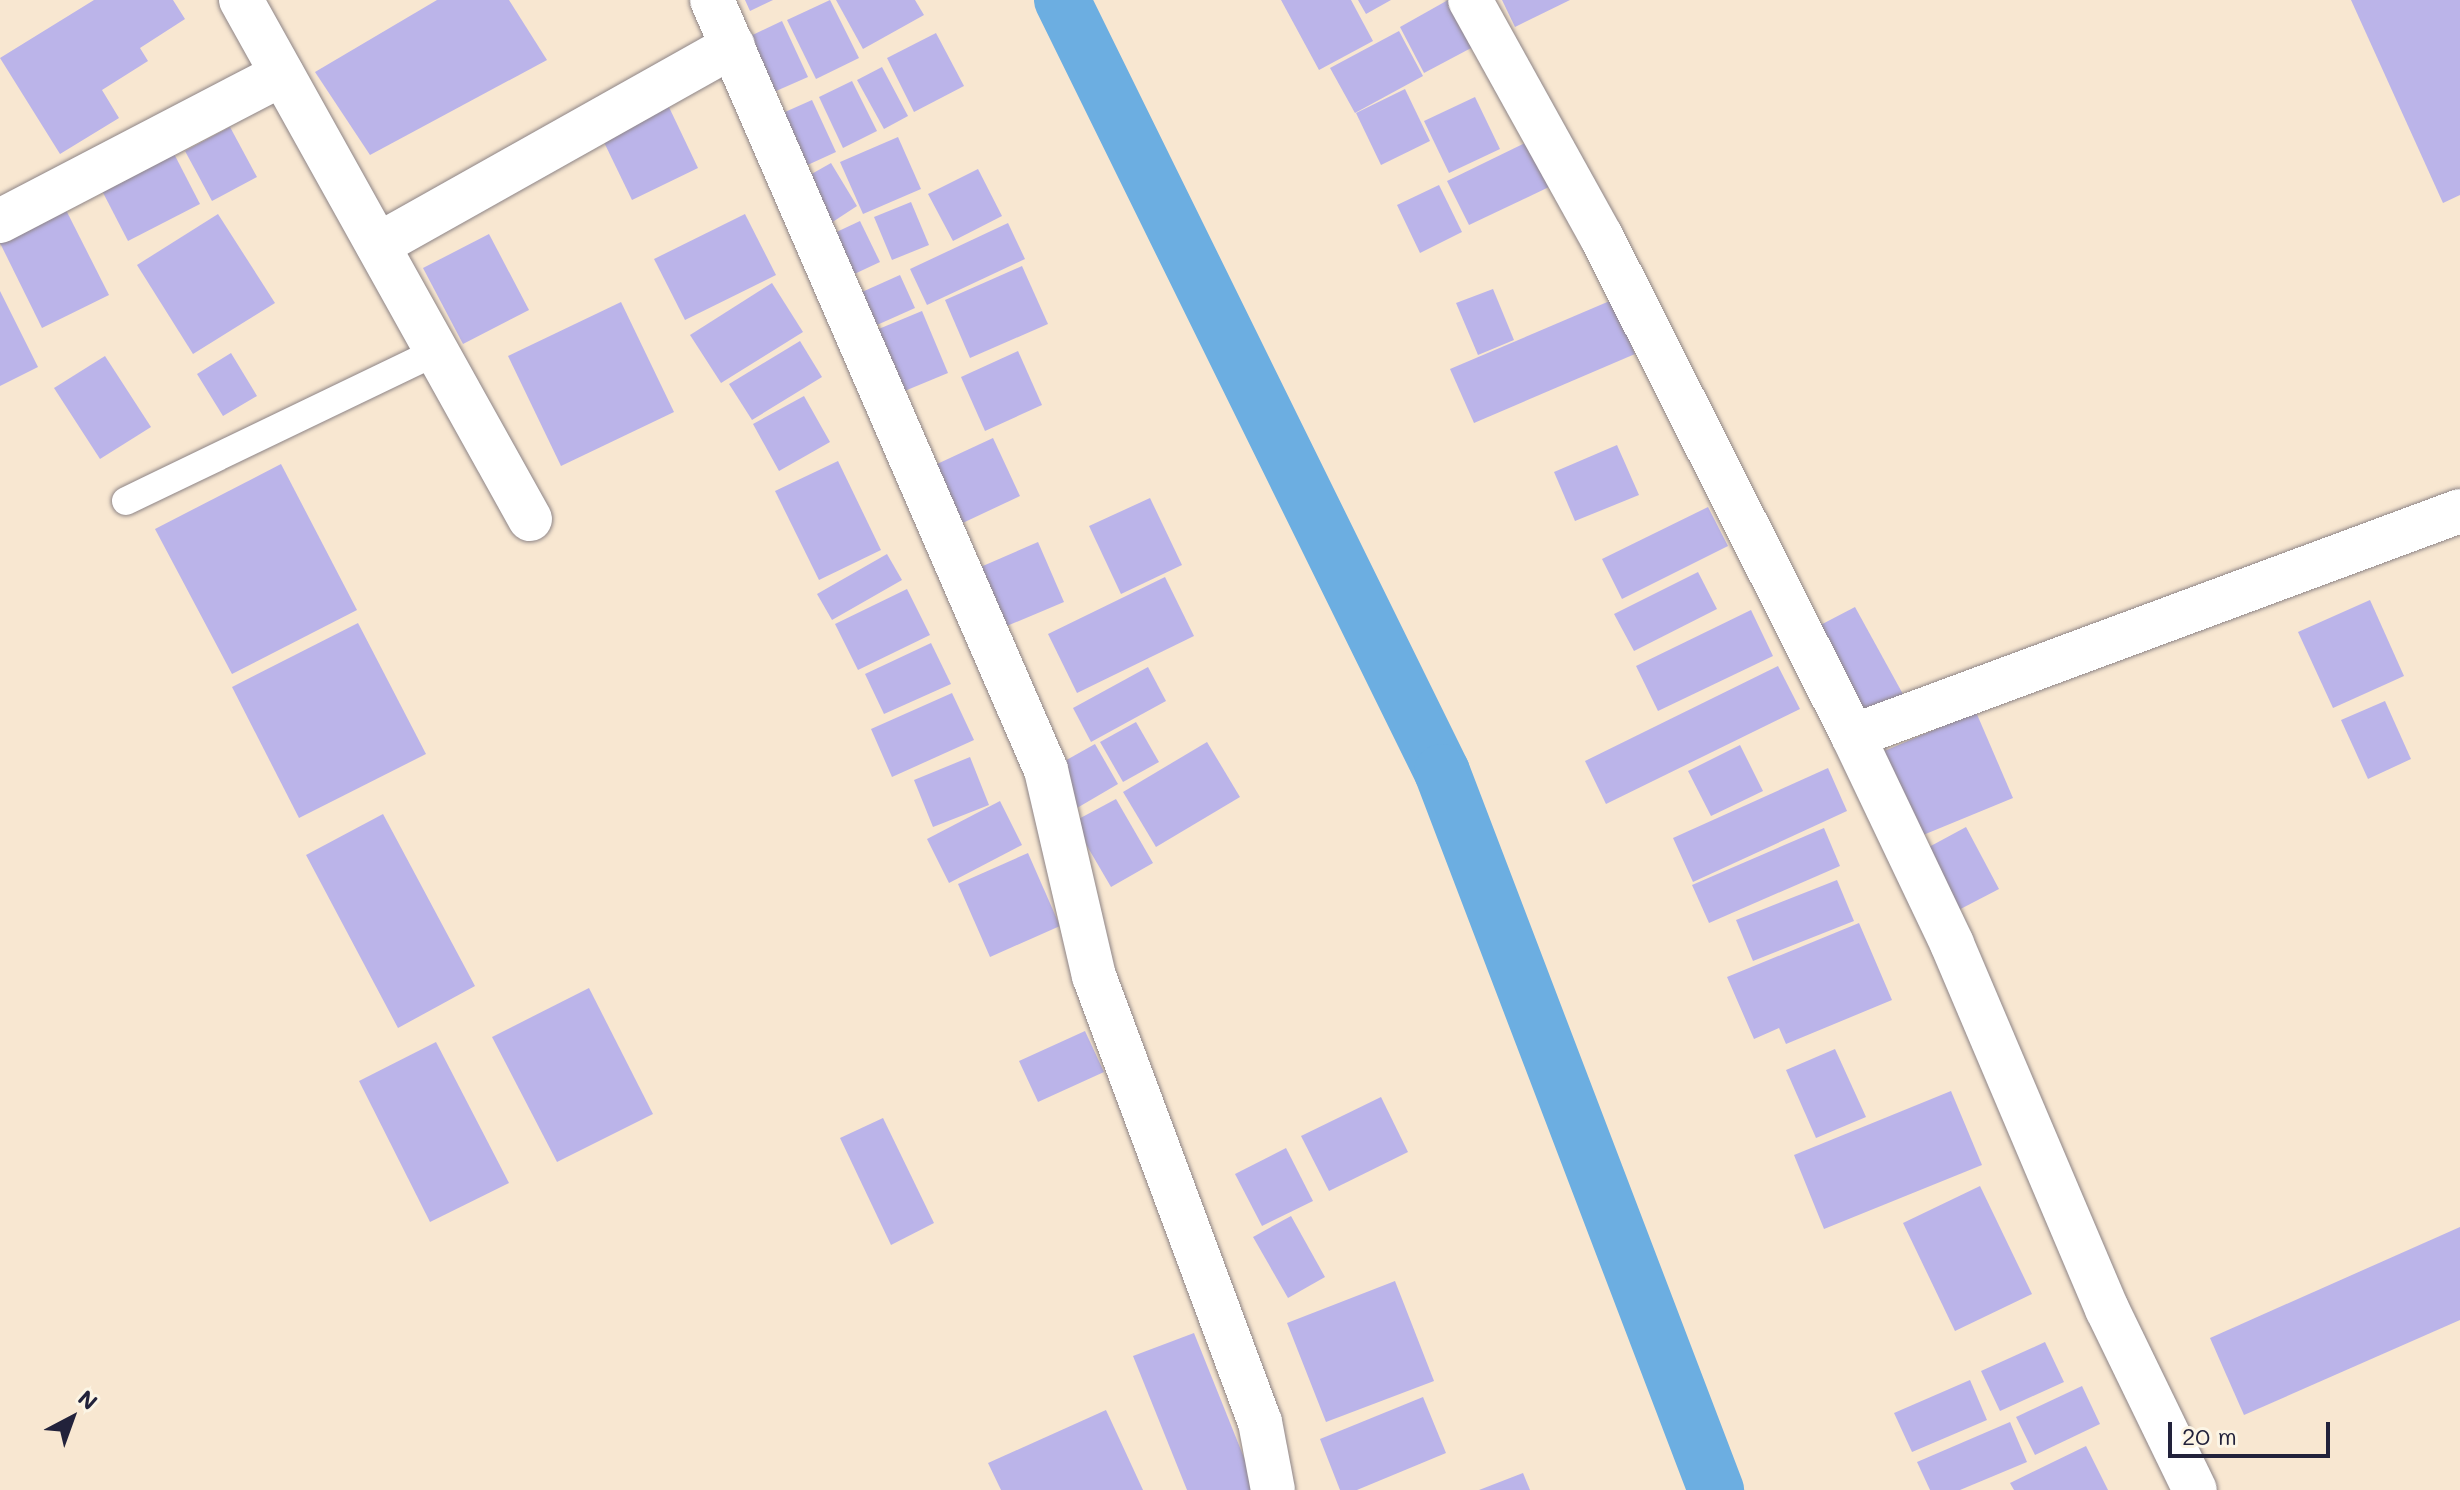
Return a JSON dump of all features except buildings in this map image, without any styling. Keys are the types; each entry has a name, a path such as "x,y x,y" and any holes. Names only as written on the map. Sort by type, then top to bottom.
{"street":[{"path":"241,0 530,519"},
{"path":"712,0 1046,770 1094,976 1260,1422 1273,1490"},
{"path":"1470,0 1601,236 1853,736 1952,944 2107,1309 2195,1490"},
{"path":"378,245 733,46"},
{"path":"0,221 282,74"},
{"path":"1853,736 2460,511"}],"lane":[{"path":"126,501 437,351"}],"waterway":[{"path":"1062,0 1442,772 1716,1490"}]}
